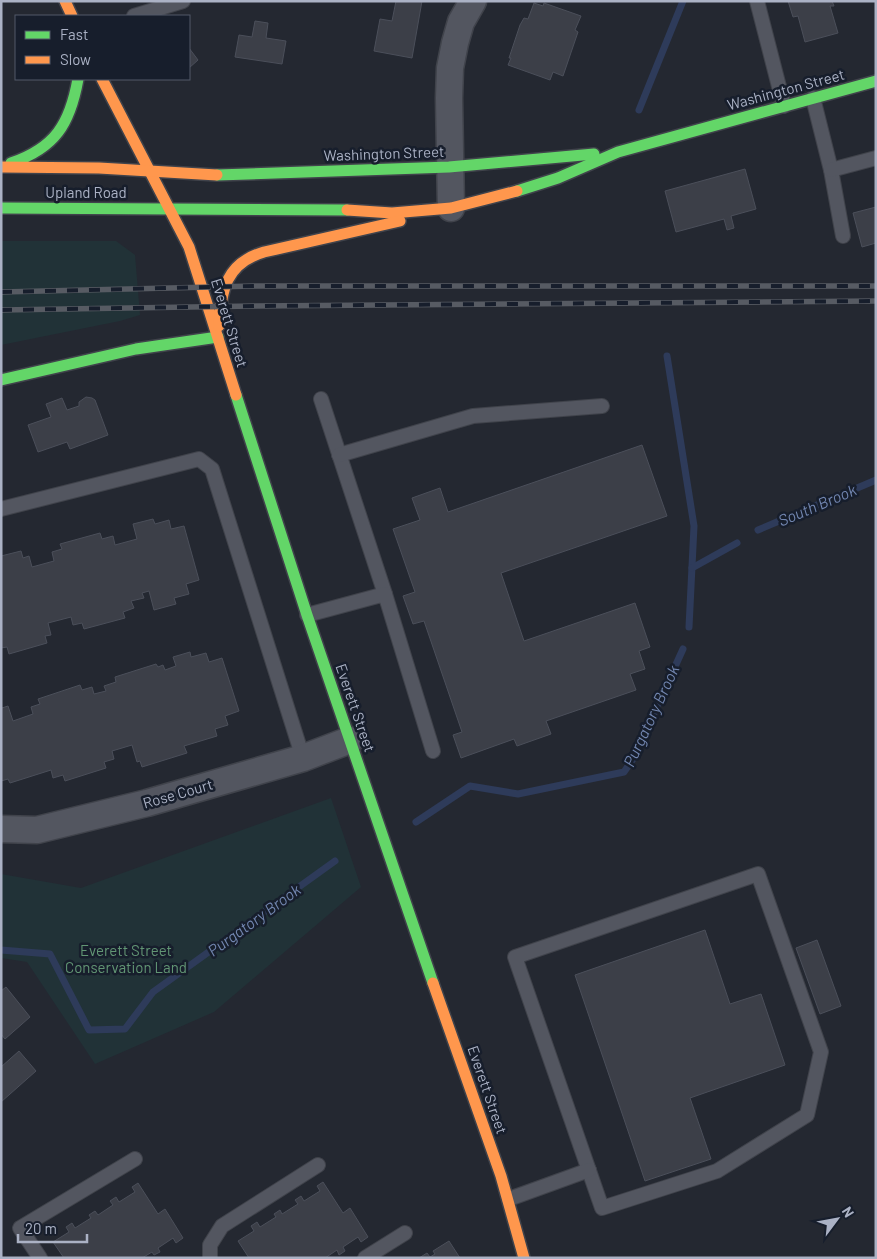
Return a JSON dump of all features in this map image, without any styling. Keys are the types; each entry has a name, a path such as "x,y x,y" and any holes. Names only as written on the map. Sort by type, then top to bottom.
{"main road":[{"path":"65,1 72,15"},
{"path":"1,167 26,159 44,149 58,135 69,114 78,80"},
{"name":"Everett Street","path":"102,80 128,133 172,209 189,247 307,615 509,1199 524,1258"},
{"name":"Washington Street","path":"172,209 328,209 392,213 451,208 509,194 558,178 618,152 876,81"},
{"name":"Washington Street","path":"151,170 216,175 449,167 618,152"},
{"name":"Upland Road","path":"1,167 151,170"},
{"name":"Upland Road","path":"1,208 172,209"},
{"path":"1,380 72,362 159,344 218,337 222,294 227,279 244,259 274,250 347,235 451,208"}],"street":[{"path":"451,208 449,167 450,68 454,43 473,1"},
{"name":"Rose Court","path":"1,829 37,830 176,796 303,758 350,740"}],"lane":[{"path":"137,15 183,1"},
{"path":"757,1 784,106"},
{"path":"813,98 831,170 843,236"},
{"path":"831,170 876,158"},
{"path":"321,399 385,594 433,750"},
{"path":"339,455 473,416 602,406"},
{"path":"1,509 199,459 212,469 303,758"},
{"path":"307,615 385,594"},
{"path":"758,874 821,1052 807,1115 717,1171 602,1208 589,1170 515,957 758,874"},
{"path":"40,1258 20,1228 136,1159"},
{"path":"210,1258 210,1245 222,1226 318,1165"},
{"path":"509,1199 589,1170"},
{"path":"365,1258 405,1233"}],"green space":[{"path":"1,241 116,241 135,255 140,315 120,321 1,345"},
{"name":"Everett Street Conservation Land","path":"331,798 361,887 214,1012 95,1064 27,962 1,958 1,874 81,888"}],"building":[{"path":"396,1 422,1 412,58 374,51 380,19 392,21"},
{"path":"788,1 832,1 834,6 830,6 838,33 805,42 798,16 793,17"},
{"path":"534,3 543,6 544,3 581,16 575,30 578,32 563,76 553,72 550,80 508,65 520,25 524,18 528,19"},
{"path":"255,21 268,23 266,38 286,41 282,64 235,57 239,35 252,37"},
{"path":"190,49 198,60 190,67"},
{"path":"745,169 756,209 731,216 734,228 727,230 724,219 676,232 665,191"},
{"path":"876,207 876,243 862,247 853,213"},
{"path":"86,397 95,400 108,435 70,449 67,442 38,452 28,425 51,417 46,404 62,398 67,410 79,406 79,402"},
{"path":"642,445 667,516 501,573 524,641 635,603 650,647 639,651 645,669 630,674 636,690 546,721 551,734 517,746 514,739 461,758 453,735 462,732 424,621 413,624 403,596 415,592 393,529 420,520 412,498 440,488 448,512"},
{"path":"153,519 155,524 169,520 171,529 184,526 199,580 186,584 189,594 174,598 176,604 154,610 149,591 142,593 144,598 131,601 134,608 123,612 125,618 84,629 82,623 73,625 71,617 48,623 51,635 45,636 47,643 9,654 7,647 1,648 1,556 21,551 23,558 29,556 32,567 54,561 52,552 62,549 60,544 100,533 102,539 113,536 115,545 137,539 133,524"},
{"path":"190,652 191,657 206,653 209,662 222,658 239,711 225,716 228,725 215,729 217,736 184,746 187,753 142,767 140,761 137,762 132,745 112,751 114,759 104,762 106,768 65,781 63,775 53,778 51,770 10,783 8,779 1,781 1,706 2,708 8,706 13,721 33,714 31,707 40,704 38,699 80,685 82,690 92,687 94,694 106,691 104,686 116,682 115,677 156,664 158,667 163,665 165,670 176,666 173,657"},
{"path":"705,930 730,1004 761,994 785,1065 690,1098 711,1159 645,1181 575,975"},
{"path":"817,940 841,1006 820,1014 796,948"},
{"path":"6,987 30,1017 5,1039 1,1034 1,991"},
{"path":"19,1051 36,1071 1,1102 1,1067"},
{"path":"323,1182 343,1213 350,1208 368,1237 361,1242 358,1237 343,1247 345,1251 339,1255 337,1250 325,1258 249,1258 238,1241 254,1231 251,1226 257,1222 260,1227 276,1217 274,1214 280,1210 282,1214 298,1204 295,1200 301,1196 304,1201 320,1191 317,1186"},
{"path":"138,1183 158,1214 165,1209 183,1238 176,1243 173,1238 158,1248 160,1252 154,1255 152,1252 142,1258 64,1258 53,1242 69,1232 66,1227 72,1223 75,1228 91,1218 89,1215 95,1211 98,1215 113,1205 110,1201 116,1197 119,1202 135,1192 132,1187"},
{"path":"449,1241 460,1258 419,1258 427,1253 430,1257 435,1254 433,1251"}],"waterway":[{"name":"Purgatory Brook","path":"639,110 683,1"},
{"name":"Purgatory Brook","path":"667,356 694,526 689,627"},
{"name":"South Brook","path":"758,530 876,480"},
{"name":"South Brook","path":"692,568 737,543"},
{"name":"Purgatory Brook","path":"416,822 470,786 518,794 624,772 633,759 683,649"},
{"name":"Purgatory Brook","path":"1,950 50,954 89,1030 125,1029 153,992 335,861"}],"railway":[{"path":"1,292 254,286 876,286"},
{"path":"1,310 876,301"}],"traffic: fast":[{"path":"11,163 39,150 58,132 70,109 78,80"},
{"path":"517,191 558,178 618,152 876,81"},
{"path":"217,175 449,167 594,154"},
{"path":"1,208 347,210"},
{"path":"1,380 136,349 218,337"},
{"path":"236,395 307,615 433,983"}],"traffic: slow":[{"path":"65,1 72,15"},
{"path":"103,80 189,247 236,395"},
{"path":"1,167 99,168 217,175"},
{"path":"347,210 392,213 451,208 517,191"},
{"path":"219,326 224,290 228,280 241,263 251,257 264,252 400,221"},
{"path":"433,983 501,1176 524,1258"}]}
